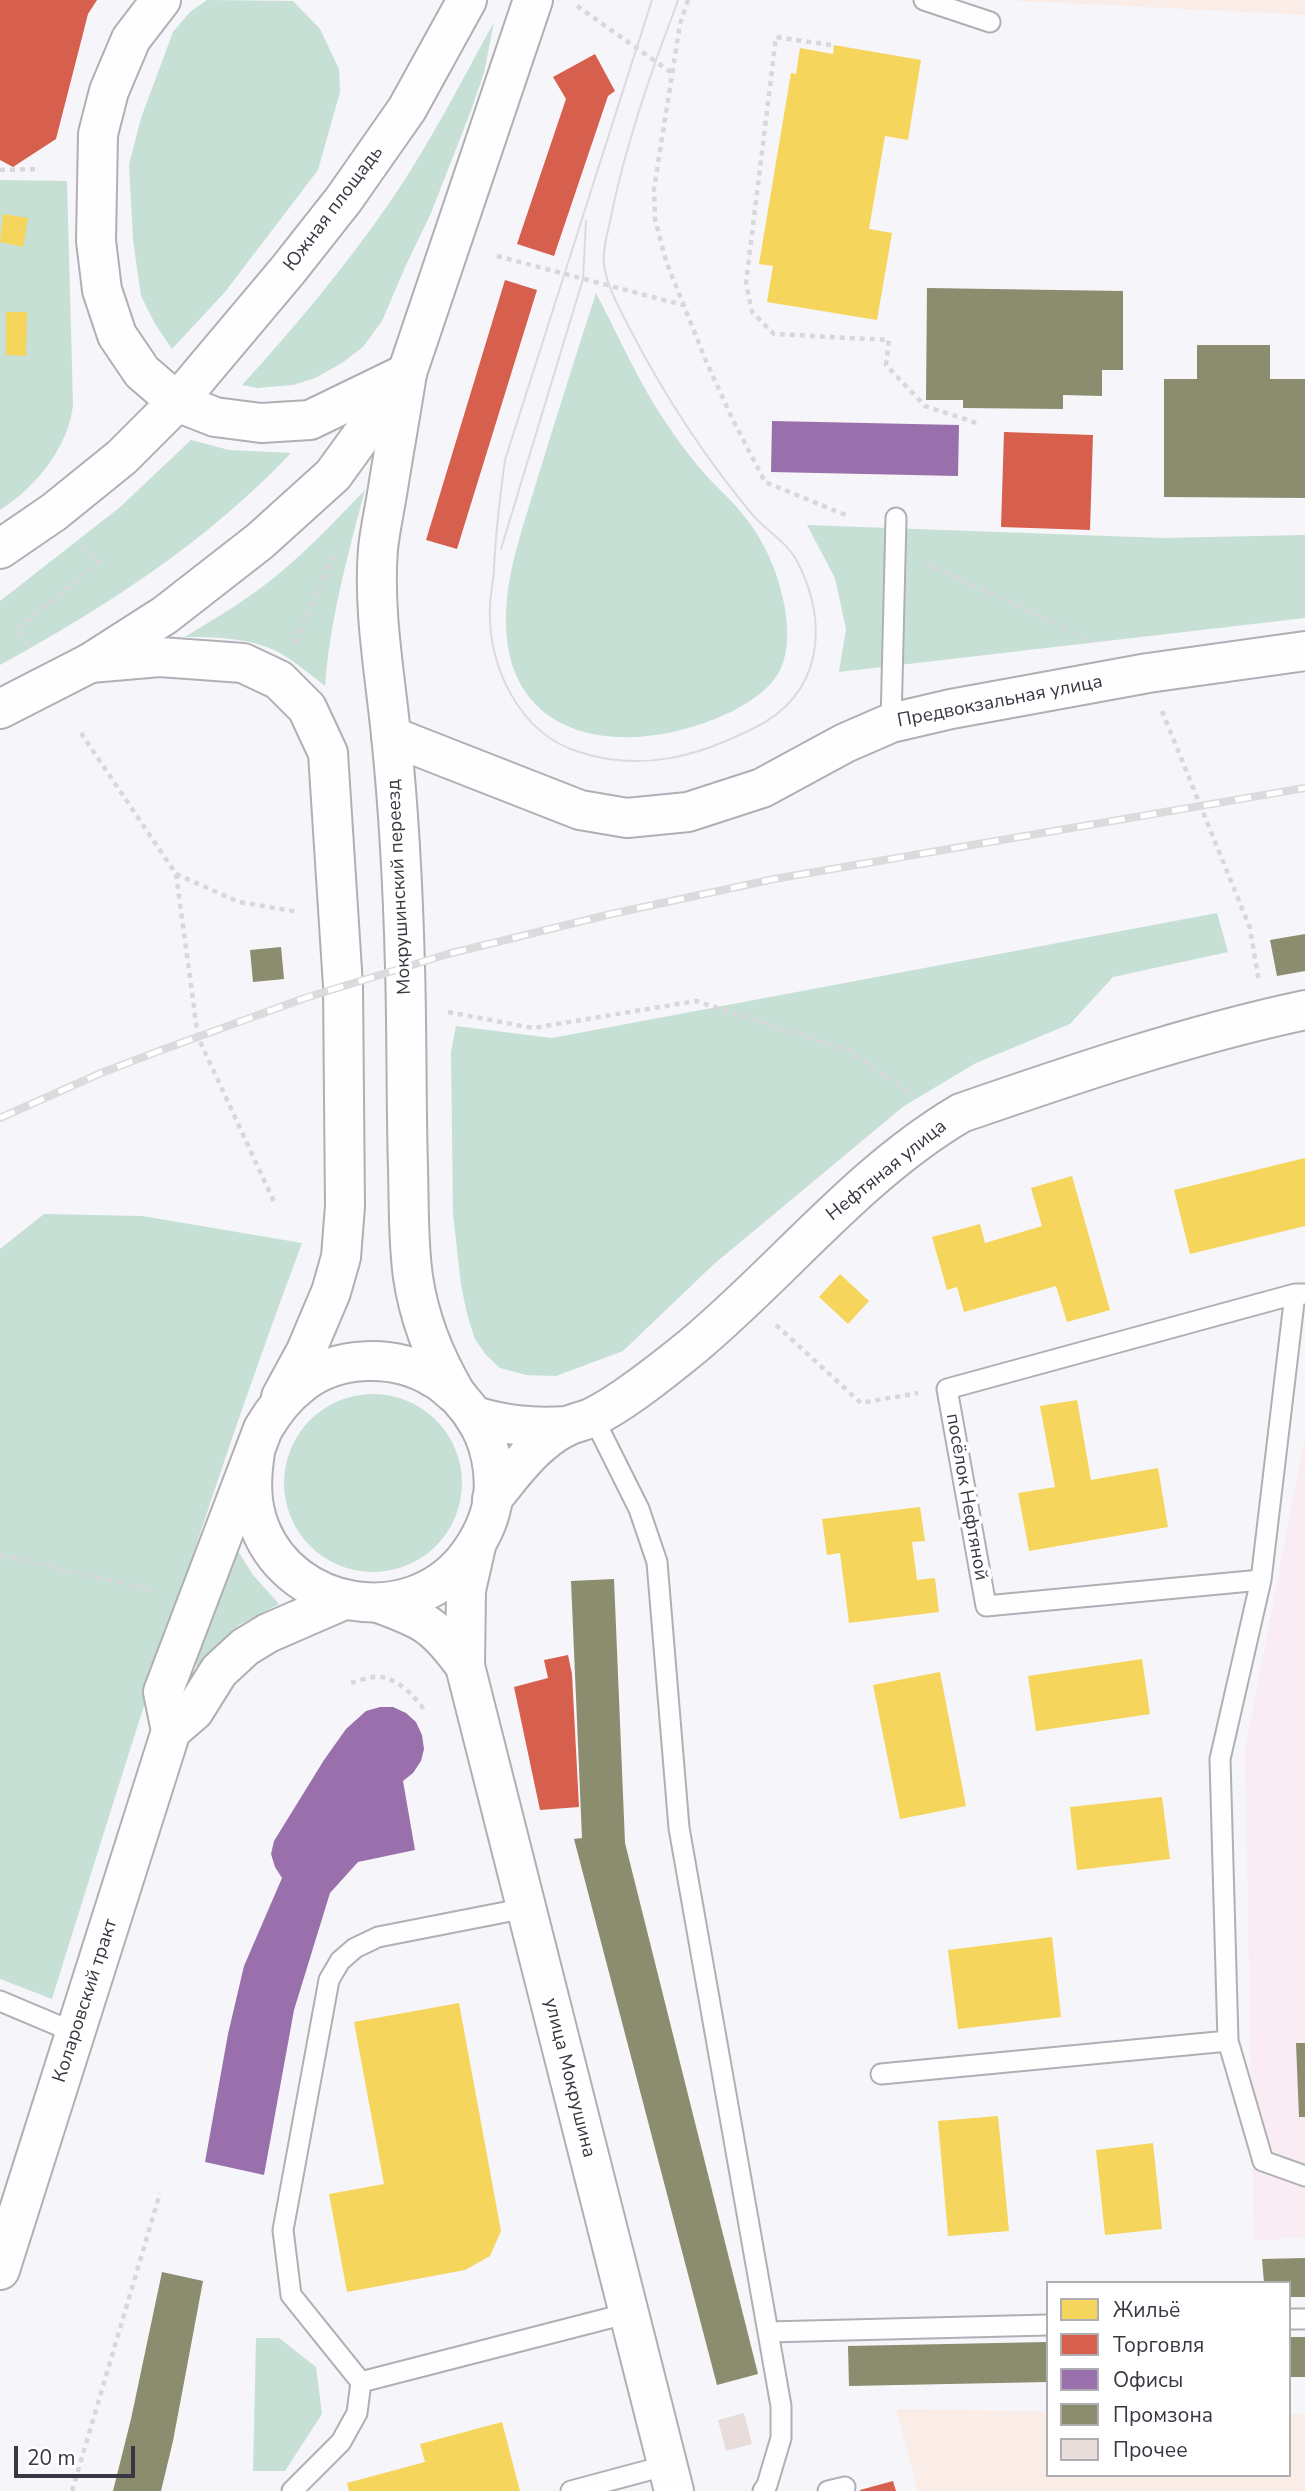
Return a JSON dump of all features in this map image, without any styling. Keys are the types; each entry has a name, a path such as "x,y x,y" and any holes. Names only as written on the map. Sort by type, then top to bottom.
{"main road":[{"path":"161,0 131,39 109,91 98,134 96,241 102,290 117,335 142,372 177,402 215,417 261,423 310,420 407,373"},
{"name":"Южная площадь","path":"0,549 122,457 177,402 344,200 407,109 467,0"},
{"path":"0,709 90,663 165,615 260,541 333,475 407,373 533,0"},
{"name":"Мокрушинский переезд","path":"407,373 378,550 380,637 398,820 404,954 408,1205 418,1310 434,1352 466,1405"},
{"path":"0,534 39,522"},
{"name":"Предвокзальная улица","path":"391,736 580,810 626,818 688,812 762,788 845,743 891,723 951,709 1116,680 1305,651"},
{"path":"90,663 160,657 243,663 279,680 307,708 328,753 344,986 344,1219 341,1256 331,1292 306,1351 263,1429 163,1692 171,1731 194,1711 219,1671 245,1647 268,1633 361,1602 406,1599 433,1588 455,1571 476,1546"},
{"name":"Нефтяная улица","path":"492,1499 522,1462 541,1444 637,1388 691,1348 847,1198 948,1120 961,1113 1119,1059 1264,1018 1305,1010"},
{"path":"276,1408 302,1383 326,1370 350,1363 375,1361 406,1366 434,1377 466,1405 518,1426 580,1422"},
{"path":"465,1666 466,1590 476,1546 488,1519 494,1477 491,1455 466,1405"},
{"path":"255,1452 251,1477 253,1502 261,1530 278,1558 301,1581 322,1593 418,1617 445,1638 465,1666"},
{"name":"улица Мокрушина","path":"465,1666 671,2478"},
{"name":"Коларовский тракт","path":"0,2270 171,1731"}],"lane":[{"path":"924,0 990,22"},
{"path":"891,723 896,518"},
{"path":"1300,1294 1261,1580 1220,1759 1228,2041 1263,2161 1305,2176"},
{"name":"посёлок Нефтяной","path":"1261,1580 986,1606 947,1389 1300,1294"},
{"path":"580,1422 639,1509 657,1562 679,1828 781,2406 781,2438 763,2491"},
{"path":"292,2491 341,2442 357,2413 361,2382 291,2295 283,2230 329,1980 340,1961 355,1948 377,1937 526,1909"},
{"path":"0,2001 76,2033"},
{"path":"881,2074 1228,2041"},
{"path":"361,2382 629,2313"},
{"path":"768,2332 1046,2325"},
{"path":"571,2491 671,2478"}],"path":[{"path":"688,0 680,24 654,189 655,219 666,261 732,418 765,482 848,516"},
{"path":"577,6 672,73"},
{"path":"831,46 776,37 746,283 752,312 774,334 889,340 886,365 925,406 980,424"},
{"path":"0,170 35,169"},
{"path":"497,256 684,305"},
{"path":"290,654 340,540"},
{"path":"28,645 18,629 99,562 79,541"},
{"path":"895,548 1094,642 1107,657 1116,680"},
{"path":"1168,729 1250,928"},
{"path":"80,733 176,874 198,1037 275,1204"},
{"path":"176,874 239,902 306,913"},
{"path":"448,1012 533,1028 696,1001 848,1050 948,1120"},
{"path":"768,1318 861,1403 947,1389"},
{"path":"0,1555 152,1590"},
{"path":"351,1683 377,1676 414,1694 425,1711"},
{"path":"72,2491 160,2193"}],"shaded area":[{"path":"1002,0 1305,0 1305,15"},
{"path":"1305,1435 1305,2237 1254,2241 1245,1750"},
{"path":"896,2409 1046,2411 1046,2477 1291,2477 1291,2414 1305,2414 1305,2491 918,2491"}],"green space":[{"path":"207,0 293,1 320,29 339,69 340,92 318,170 225,292 172,349 141,296 133,240 129,165 141,118 173,32 190,12"},
{"path":"494,22 484,73 470,113 431,213 382,321 363,347 315,378 293,385 257,388 242,385 319,296 390,202 431,136"},
{"path":"0,180 67,181 73,405 65,436 48,465 26,490 0,510"},
{"path":"596,293 662,417 692,459 740,510 759,537 775,572 785,609 785,656 773,681 747,703 727,714 662,734 629,737 597,735 568,726 543,712 524,690 511,661 506,607 515,556"},
{"path":"191,440 229,450 291,453 225,515 154,570 79,620 0,665 0,601 119,508"},
{"path":"365,490 335,611 325,686 285,656 262,645 223,638 185,637 273,579"},
{"path":"807,525 1163,538 1305,535 1305,618 839,672 846,629 835,578"},
{"path":"1217,913 1228,952 1113,977 1070,1024 976,1063 904,1106 714,1264 623,1351 556,1376 526,1375 500,1368 486,1355 475,1339 461,1285 453,1214 451,1052 456,1026 552,1038"},
{"path":"44,1214 142,1216 302,1243 203,1525 52,1999 0,1979 0,1249"},
{"path":"373,1394 407,1401 436,1420 455,1449 462,1483 455,1517 436,1546 407,1565 373,1572 339,1565 310,1546 291,1517 284,1483 291,1449 310,1420 339,1401"},
{"path":"236,1548 253,1575 279,1604 239,1625 225,1637 195,1677 198,1652"},
{"path":"256,2338 279,2338 316,2367 322,2414 285,2471 253,2471"}],"building: Жильё":[{"path":"834,45 921,60 908,140 885,136 869,229 892,233 877,320 767,302 773,266 759,264 791,73 796,74 800,48 833,54"},
{"path":"3,214 28,218 23,247 0,242"},
{"path":"6,312 27,312 26,356 6,355"},
{"path":"1305,1158 1305,1226 1190,1254 1174,1190"},
{"path":"1072,1176 1110,1310 1067,1322 1056,1286 964,1312 957,1287 947,1290 932,1237 980,1224 985,1243 1042,1226 1031,1188"},
{"path":"840,1274 869,1301 848,1324 819,1297"},
{"path":"1077,1400 1091,1480 1158,1468 1168,1527 1029,1551 1018,1493 1055,1487 1040,1406"},
{"path":"920,1507 925,1541 912,1542 917,1580 935,1578 939,1612 849,1623 840,1553 827,1555 822,1519"},
{"path":"1142,1659 1150,1714 1036,1731 1028,1676"},
{"path":"940,1672 966,1806 900,1819 873,1685"},
{"path":"1162,1797 1170,1859 1077,1870 1070,1807"},
{"path":"1052,1937 1061,2017 958,2029 948,1950"},
{"path":"459,2003 501,2231 490,2256 465,2270 347,2292 329,2194 384,2184 354,2022"},
{"path":"998,2116 1009,2231 948,2236 938,2121"},
{"path":"1153,2143 1162,2229 1105,2235 1096,2150"},
{"path":"502,2422 520,2491 349,2491 347,2483 425,2462 420,2444"}],"building: Торговля":[{"path":"0,0 97,0 88,14 56,139 13,167 0,160"},
{"path":"595,54 615,91 608,96 554,256 517,244 566,99 553,77"},
{"path":"505,280 537,290 457,549 426,540"},
{"path":"1004,432 1093,435 1090,530 1001,527"},
{"path":"568,1655 572,1674 579,1807 540,1810 514,1687 548,1678 544,1660"},
{"path":"893,2481 896,2491 860,2491 860,2490"}],"building: Офисы":[{"path":"772,421 959,425 958,476 771,472"},
{"path":"393,1707 406,1713 416,1722 422,1735 424,1749 421,1761 403,1781 415,1850 358,1862 330,1893 294,2010 264,2175 205,2162 228,2034 244,1966 282,1878 271,1854 274,1841 346,1729 366,1711"}],"building: Промзона":[{"path":"927,288 1123,291 1123,370 1102,370 1102,396 1063,395 1063,409 963,408 963,400 926,400"},
{"path":"1197,345 1270,345 1270,379 1305,379 1305,498 1164,497 1164,379 1197,379"},
{"path":"1305,934 1305,971 1277,976 1270,940"},
{"path":"281,947 284,979 253,982 250,950"},
{"path":"614,1579 625,1843 758,2374 717,2385 574,1839 582,1838 571,1581"},
{"path":"1296,2043 1305,2043 1305,2117 1299,2117"},
{"path":"1305,2258 1305,2297 1291,2297 1291,2281 1264,2281 1262,2259"},
{"path":"162,2272 203,2281 173,2441 161,2491 113,2491 131,2419"},
{"path":"1291,2337 1305,2337 1305,2377 1291,2377"},
{"path":"1046,2342 1046,2382 849,2386 848,2346"}],"building: Прочее":[{"path":"744,2413 752,2444 726,2451 718,2420"}],"tram line":[{"path":"652,0 505,460 490,602 494,652 511,695 524,714 558,743 579,752 624,761 647,761 690,754 733,738 777,714 794,697 806,677 813,656 816,633 814,609 797,561 788,548 751,513 687,426 632,333 615,300 606,274 605,245 621,175 643,100 678,0"},
{"path":"501,549 583,279 586,221"}],"railway":[{"path":"0,1118 101,1073 159,1051 305,998 448,954 611,914 774,879 1305,788"}]}
